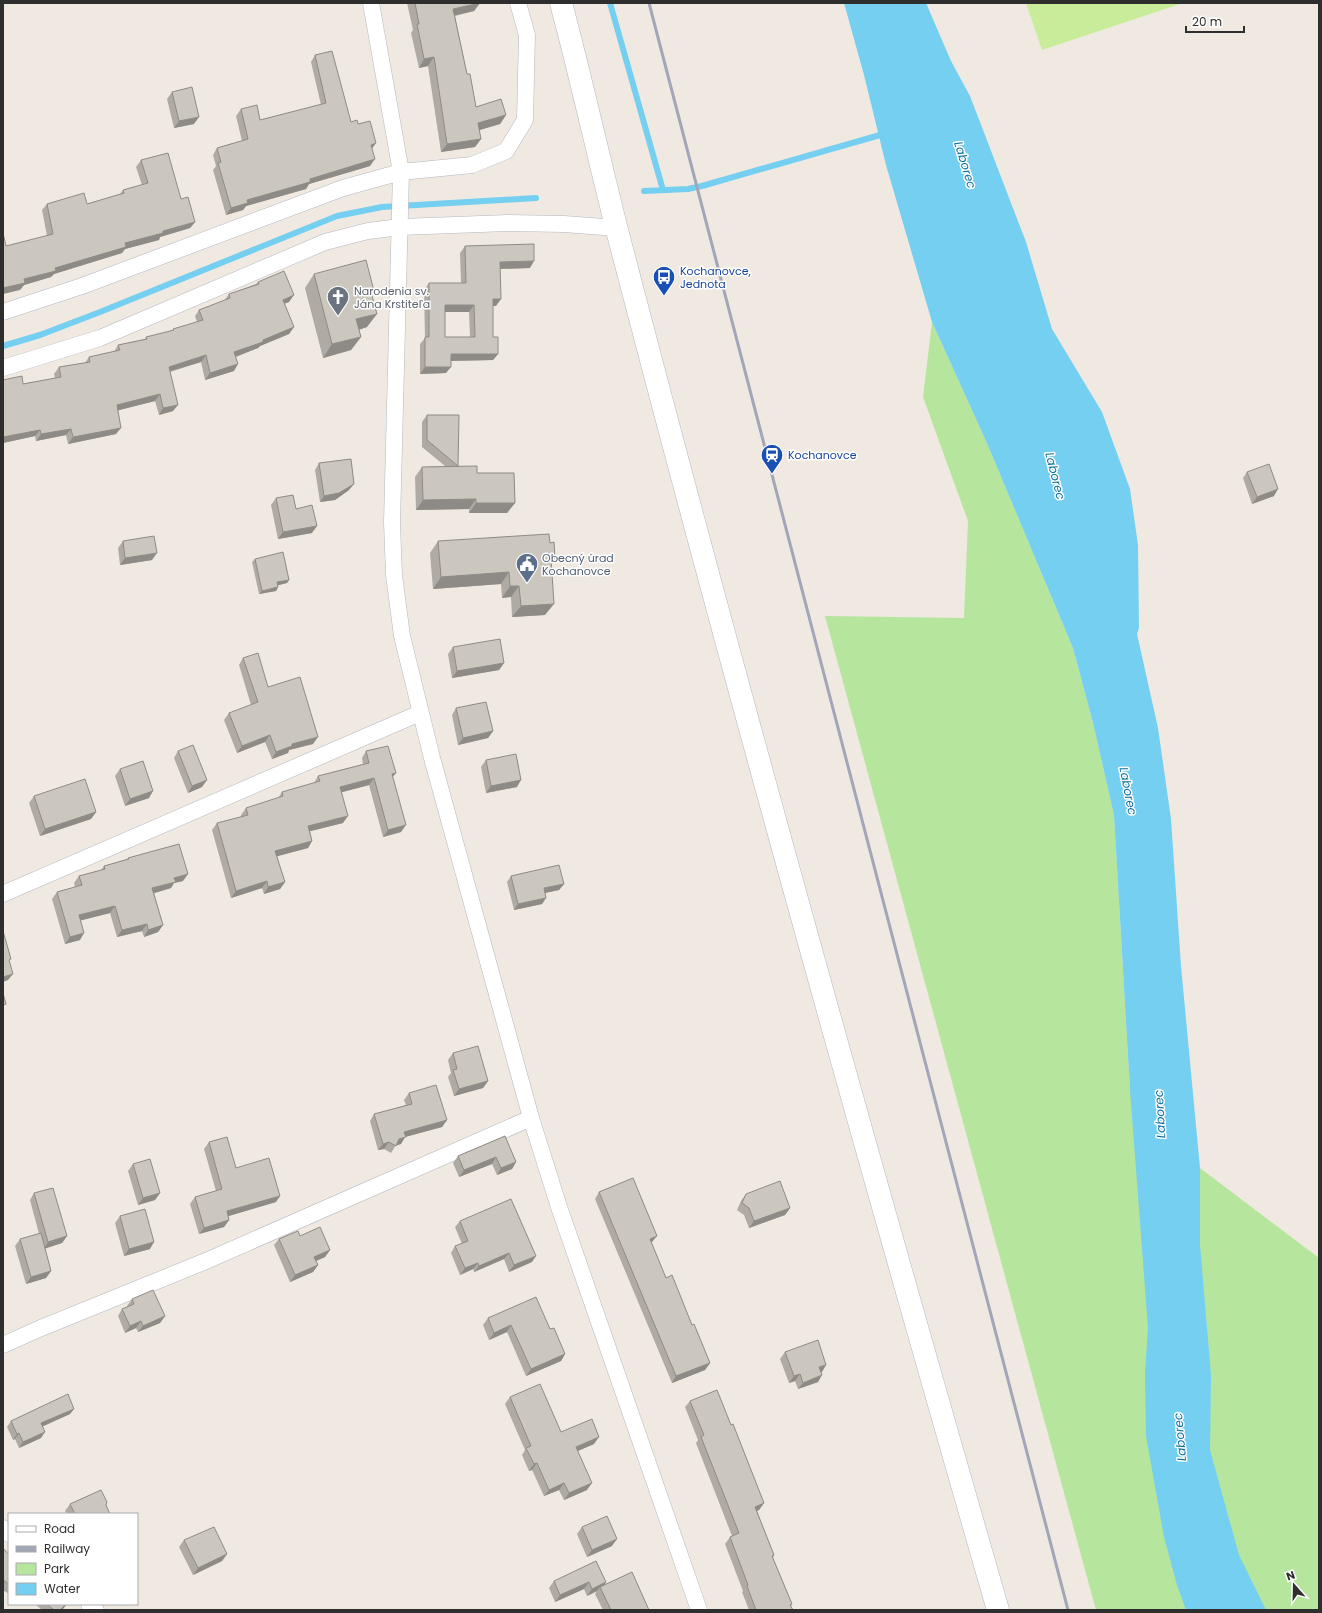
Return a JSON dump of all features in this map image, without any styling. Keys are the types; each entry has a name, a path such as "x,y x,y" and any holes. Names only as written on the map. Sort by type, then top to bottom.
{"main road":[{"path":"561,3 617,228 818,976 998,1610"}],"street":[{"path":"371,3 401,172 392,486 394,575 402,636 420,713 531,1118 562,1214 699,1610"},
{"path":"3,312 82,286 343,188 401,172 472,165 506,150 525,120 527,35 518,3"},
{"path":"3,368 100,338 324,242 400,221 508,222 617,228"},
{"path":"3,894 420,713"},
{"path":"3,1345 206,1261 531,1118"}],"green space":[{"path":"1026,3 1183,3 1042,50"},
{"path":"932,322 986,441 1073,648 1093,723 1114,815 1130,1090 1200,1168 1319,1258 1319,1610 1096,1610 825,616 964,618 968,521 923,397"}],"water":[{"name":"Laborec","path":"844,3 926,3 951,61 970,96 1026,242 1052,329 1102,412 1130,489 1138,545 1139,628 1137,634 1158,728 1171,819 1181,966 1200,1168 1200,1245 1211,1375 1210,1450 1239,1555 1266,1610 1186,1610 1177,1585 1164,1537 1146,1436 1145,1373 1148,1328 1130,1090 1114,815 1093,723 1073,648 986,441 932,322 886,165 864,75"}],"building":[{"path":"415,3 480,3 453,9 467,74 470,74 476,107 501,99 506,115 478,123 481,139 447,144 434,57 424,59 417,24 419,24"},
{"path":"332,51 351,122 357,120 358,124 370,121 376,143 371,145 375,159 310,179 310,182 247,200 248,203 231,208 218,163 221,162 217,148 248,139 241,109 257,105 260,120 326,103 315,55"},
{"path":"192,87 199,117 179,121 172,92"},
{"path":"168,153 181,199 188,197 195,222 163,231 163,233 125,243 126,247 55,268 56,271 24,279 25,283 3,288 3,233 6,246 53,234 47,204 84,193 87,204 124,193 123,190 148,183 141,160"},
{"path":"534,244 534,261 500,262 501,299 493,299 493,337 498,337 498,354 451,354 451,367 425,367 425,337 429,337 429,283 466,283 465,246","holes":["445,305 474,305 475,337 445,337"]},
{"name":"Narodenia sv. Jána Krstiteľa","path":"366,260 374,291 371,292 377,314 356,319 361,337 332,344 314,274"},
{"path":"284,271 294,295 283,300 294,327 263,340 263,342 234,352 238,364 210,373 206,355 169,367 178,405 163,408 160,394 117,405 121,428 73,437 71,429 41,434 40,430 3,437 3,380 22,376 23,384 61,377 59,367 90,362 89,357 120,350 118,345 147,339 146,337 174,330 173,329 203,320 199,310 230,298 229,294 259,284 258,282"},
{"path":"427,415 459,415 458,466 427,440"},
{"path":"351,459 354,484 339,493 324,496 319,463"},
{"path":"1269,464 1278,489 1257,497 1247,472"},
{"path":"477,466 477,473 514,473 515,503 476,503 476,499 423,500 422,467"},
{"path":"293,495 296,509 312,505 317,526 283,532 276,498"},
{"path":"549,534 550,543 554,542 555,558 551,558 554,604 521,606 519,586 510,586 509,572 441,577 438,541"},
{"path":"154,536 157,553 125,558 123,541"},
{"path":"283,552 289,580 277,582 278,587 262,591 255,559"},
{"path":"500,639 504,663 457,671 453,647"},
{"path":"258,653 268,687 300,677 318,737 292,744 292,746 276,752 270,735 242,746 229,713 258,702 243,658"},
{"path":"486,702 493,731 463,738 456,708"},
{"path":"193,745 207,780 192,786 178,751"},
{"path":"388,746 396,773 392,774 406,825 388,830 374,778 340,787 348,816 308,826 312,841 275,851 285,882 268,887 267,881 236,891 217,823 248,815 246,808 283,796 282,792 320,781 318,776 369,763 366,751"},
{"path":"516,754 521,780 491,786 486,760"},
{"path":"143,761 153,791 130,799 120,769"},
{"path":"85,779 96,812 45,829 34,796"},
{"path":"179,844 188,874 174,878 176,882 152,888 163,925 148,930 147,924 122,930 115,906 79,915 84,933 70,937 57,892 82,885 79,876 105,869 104,866"},
{"path":"559,865 564,884 544,888 546,898 518,904 511,876"},
{"path":"3,931 11,959 9,960 13,974 3,977"},
{"path":"3,993 6,1004 3,1005"},
{"path":"478,1046 488,1081 459,1089 453,1070 457,1069 453,1053"},
{"path":"436,1085 447,1120 404,1132 406,1137 399,1139 396,1146 389,1142 383,1144 374,1114 412,1104 409,1093"},
{"path":"505,1136 516,1162 501,1168 496,1157 464,1170 458,1156"},
{"path":"227,1137 236,1168 269,1158 280,1196 227,1211 229,1220 204,1228 195,1197 222,1189 209,1142"},
{"path":"150,1159 160,1193 143,1198 133,1164"},
{"path":"633,1178 657,1236 650,1239 666,1278 672,1275 692,1325 694,1324 710,1363 676,1376 599,1192"},
{"path":"780,1181 790,1208 754,1221 749,1208 742,1203 746,1194"},
{"path":"53,1188 67,1236 48,1242 34,1193"},
{"path":"511,1199 536,1256 514,1265 509,1253 479,1266 478,1263 465,1268 455,1246 468,1241 460,1221"},
{"path":"145,1209 154,1242 129,1249 120,1216"},
{"path":"320,1227 330,1250 314,1257 318,1265 295,1275 279,1239 298,1231 300,1236"},
{"path":"41,1233 51,1271 31,1277 20,1239"},
{"path":"153,1290 165,1316 143,1326 141,1321 130,1326 122,1309 134,1304 132,1299"},
{"path":"536,1297 550,1329 554,1328 565,1354 531,1369 511,1325 494,1333 488,1318"},
{"path":"818,1340 826,1365 819,1367 822,1375 803,1383 800,1374 794,1376 785,1352"},
{"path":"540,1384 561,1432 592,1419 599,1437 576,1447 592,1483 569,1493 564,1483 549,1490 537,1463 534,1464 526,1448 531,1446 510,1397"},
{"path":"717,1390 731,1425 733,1424 764,1503 755,1507 774,1555 772,1556 792,1604 790,1605 793,1610 756,1610 730,1537 739,1533 701,1437 704,1435 690,1401"},
{"path":"68,1394 74,1409 41,1423 45,1432 23,1442 19,1433 17,1434 11,1421"},
{"path":"101,1490 107,1502 106,1505 110,1513 74,1513 70,1504"},
{"path":"607,1516 617,1539 592,1550 582,1527"},
{"path":"214,1527 227,1554 198,1568 184,1540"},
{"path":"3,1548 8,1554 8,1583 3,1580"},
{"path":"596,1561 606,1582 592,1589 589,1582 560,1595 554,1581"},
{"path":"632,1572 649,1610 611,1610 600,1587"},
{"path":"48,1605 65,1605 60,1610 54,1610"}],"waterway":[{"path":"610,3 663,190"},
{"path":"644,191 688,189 702,186 887,133"},
{"path":"3,346 40,335 100,312 337,216 382,207 536,198"}],"railway":[{"path":"649,3 1068,1610"}],"place":[{"name":"Kochanovce, Jednota","path":"664,296"},
{"name":"Narodenia sv. Jána Krstiteľa","path":"338,316"},
{"name":"Kochanovce","path":"772,474"},
{"name":"Obecný úrad Kochanovce","path":"527,584"}]}
